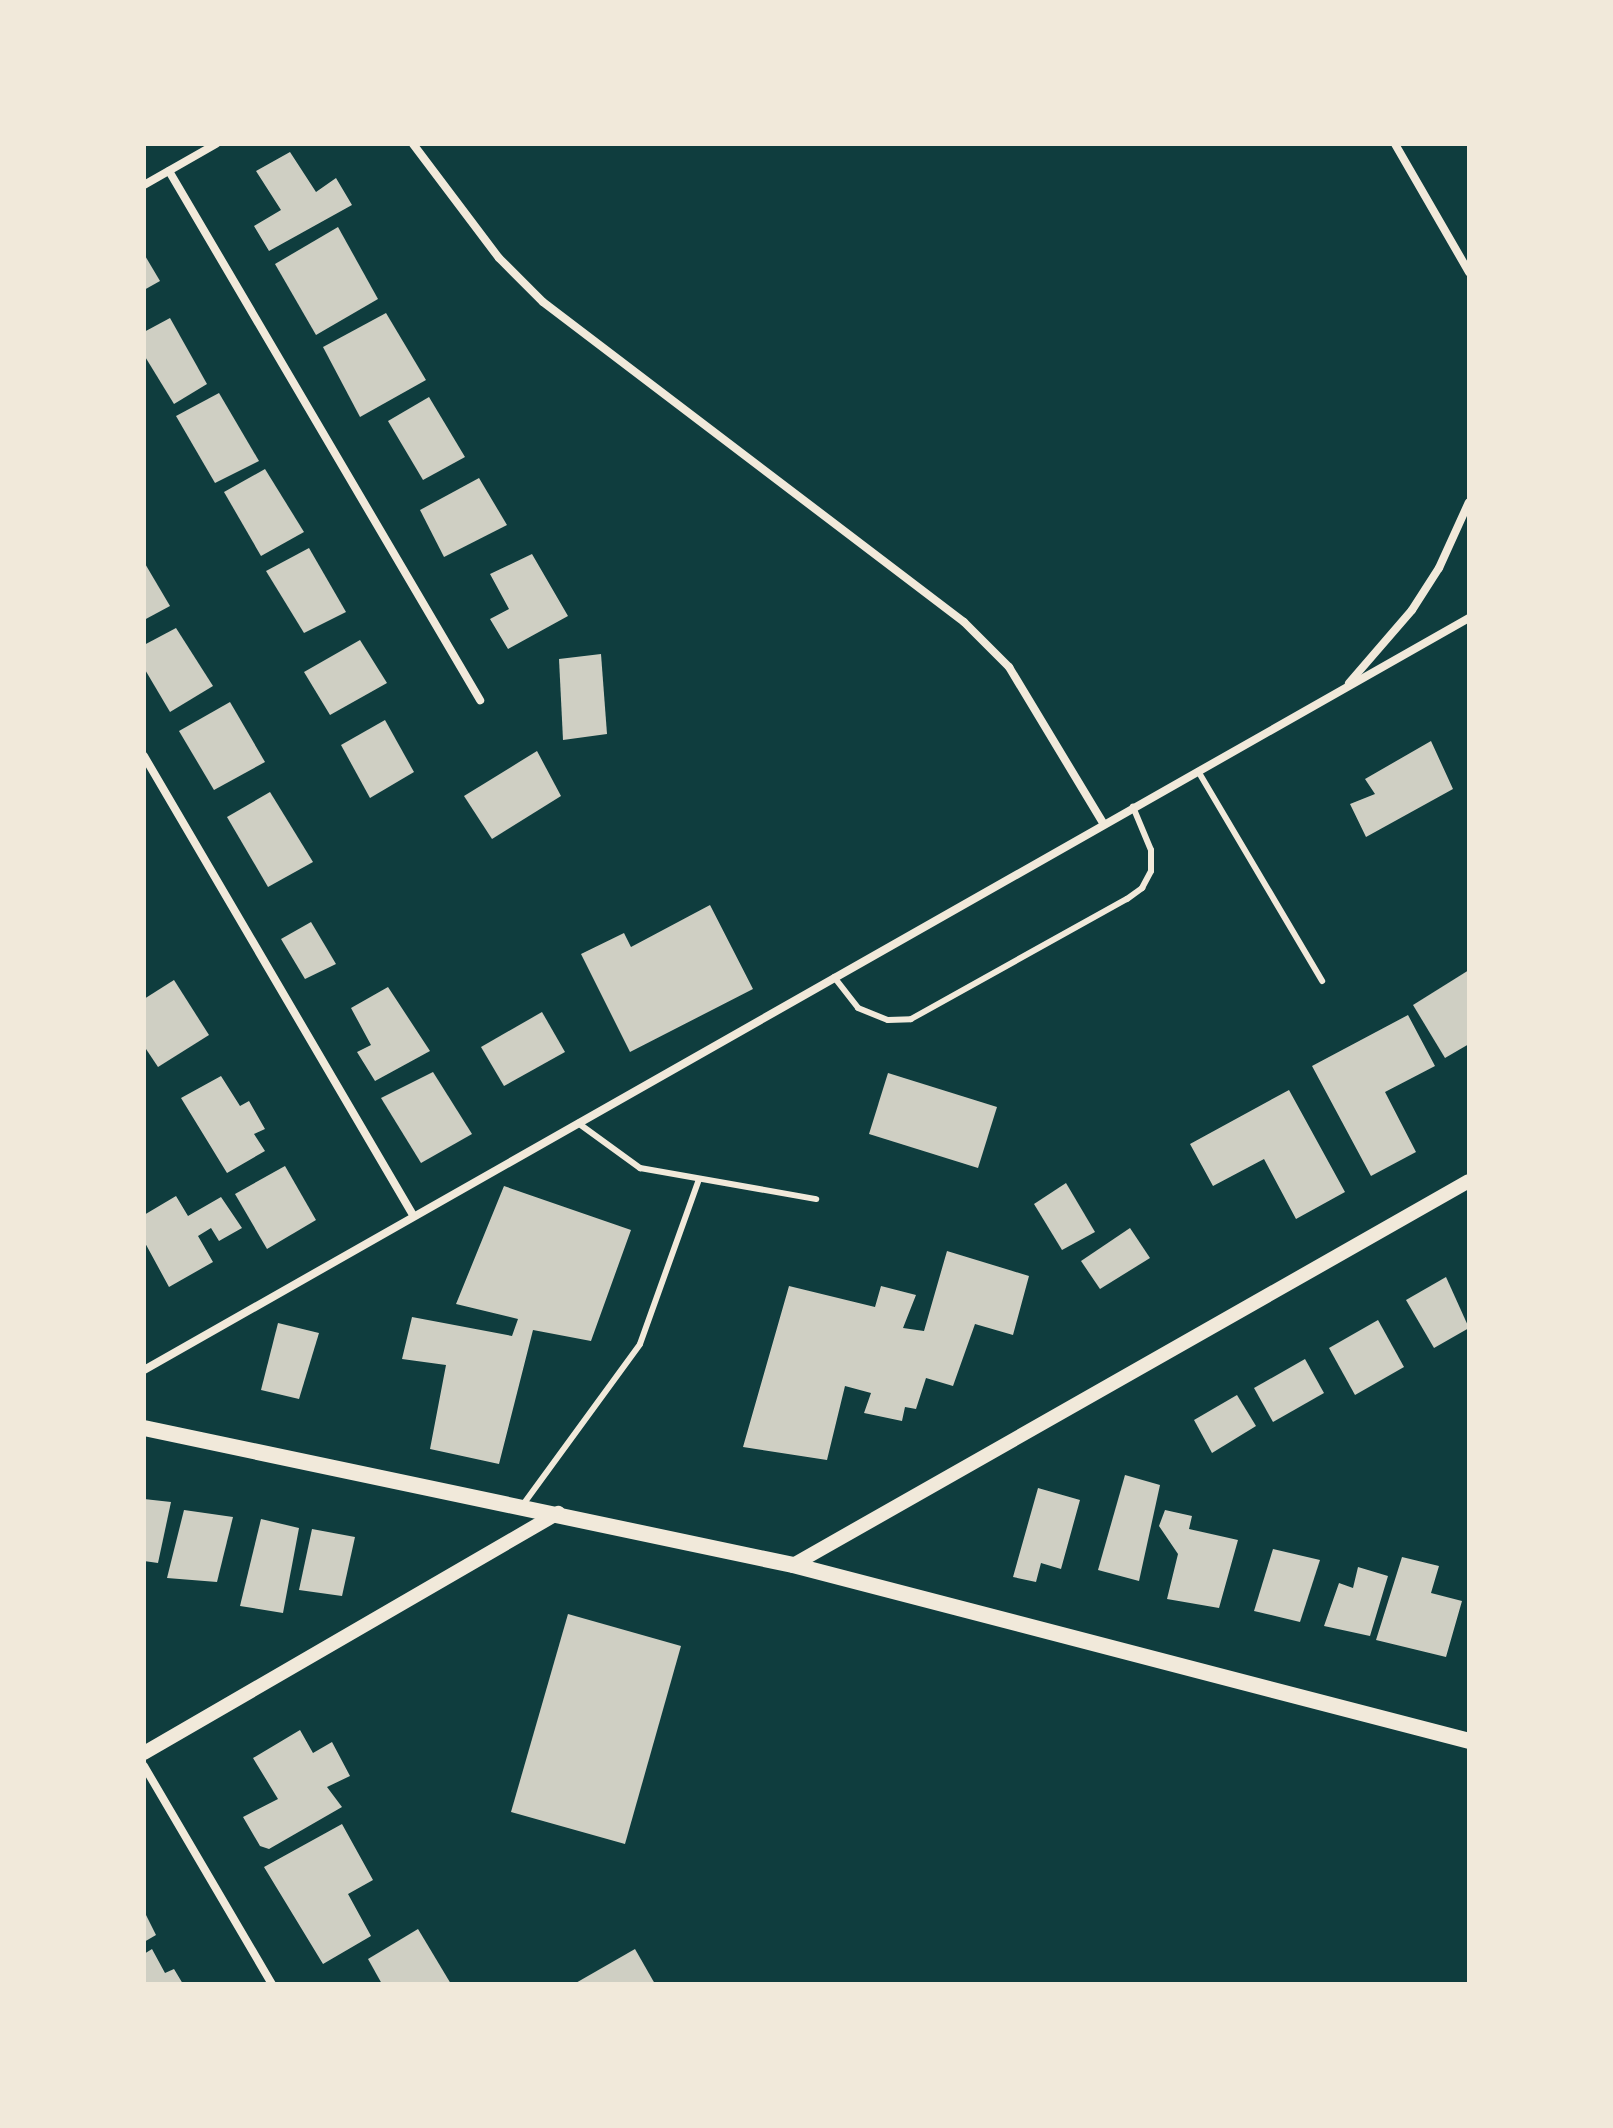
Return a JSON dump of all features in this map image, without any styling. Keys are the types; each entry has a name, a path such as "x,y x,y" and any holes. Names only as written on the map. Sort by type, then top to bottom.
{"main road":[{"path":"144,1428 793,1565 1469,1741"}],"street":[{"path":"144,185 216,144"},
{"path":"413,144 499,258 543,302 964,622 1009,667 1103,823"},
{"path":"1395,144 1469,272"},
{"path":"169,171 480,700"},
{"path":"1346,687 1412,610 1439,568 1469,502"},
{"path":"144,1370 1469,618"},
{"path":"144,756 413,1215"},
{"path":"793,1565 1469,1181"},
{"path":"144,1753 558,1513"},
{"path":"144,1766 272,1984"}],"lane":[{"path":"1198,770 1322,981"},
{"path":"834,977 858,1008 888,1020 911,1019 1127,899 1142,888 1151,871 1151,850 1133,807"},
{"path":"578,1123 640,1168 816,1199"},
{"path":"522,1506 640,1344 699,1179"}],"building":[{"path":"290,152 316,192 336,178 352,205 269,251 254,226 281,210 256,171"},
{"path":"338,227 378,299 316,335 275,264"},
{"path":"144,254 160,281 144,290"},
{"path":"386,313 426,380 360,417 323,347"},
{"path":"170,318 207,384 174,404 144,355 144,332"},
{"path":"219,393 259,461 215,483 176,416"},
{"path":"429,397 465,457 423,480 388,421"},
{"path":"265,469 304,532 261,556 224,492"},
{"path":"479,478 507,525 444,557 420,510"},
{"path":"309,548 346,612 304,633 266,571"},
{"path":"532,554 568,616 508,649 490,619 509,609 490,574"},
{"path":"144,562 170,606 144,620"},
{"path":"176,628 213,686 170,712 144,668 144,645"},
{"path":"360,640 387,683 330,715 304,672"},
{"path":"601,654 607,734 563,740 559,659"},
{"path":"230,702 265,762 214,790 179,731"},
{"path":"385,720 414,772 370,798 341,745"},
{"path":"1431,741 1453,789 1366,837 1350,804 1375,794 1365,779"},
{"path":"537,751 561,796 492,839 464,796"},
{"path":"270,792 313,862 268,887 227,817"},
{"path":"710,905 753,989 630,1052 581,954 624,933 631,947"},
{"path":"311,922 336,964 305,979 281,939"},
{"path":"1469,970 1469,1044 1445,1058 1413,1005"},
{"path":"174,980 209,1035 158,1067 144,1046 144,999"},
{"path":"388,987 430,1051 375,1081 357,1052 371,1045 351,1008"},
{"path":"542,1012 565,1052 504,1086 481,1047"},
{"path":"1408,1015 1435,1066 1385,1092 1416,1152 1371,1176 1312,1066"},
{"path":"433,1072 472,1134 421,1163 381,1098"},
{"path":"888,1073 997,1107 978,1168 869,1134"},
{"path":"221,1076 240,1106 249,1101 265,1129 254,1134 265,1151 227,1173 181,1098"},
{"path":"1289,1090 1345,1192 1296,1219 1264,1159 1213,1186 1190,1144"},
{"path":"285,1166 316,1220 267,1249 235,1194"},
{"path":"1066,1183 1095,1232 1062,1250 1034,1204"},
{"path":"504,1186 631,1230 591,1341 533,1330 499,1464 430,1449 446,1365 402,1359 412,1317 512,1336 518,1319 456,1304"},
{"path":"176,1196 188,1216 221,1197 242,1228 219,1241 211,1228 198,1236 213,1262 169,1287 144,1241 144,1215"},
{"path":"1130,1228 1150,1258 1100,1289 1081,1261"},
{"path":"947,1251 1029,1276 1013,1335 975,1324 953,1386 926,1378 916,1409 905,1407 902,1421 864,1413 871,1393 845,1386 827,1460 743,1447 789,1286 875,1307 881,1286 916,1295 903,1328 924,1331"},
{"path":"1446,1277 1469,1328 1434,1348 1406,1300"},
{"path":"1378,1320 1404,1367 1355,1395 1329,1348"},
{"path":"278,1323 319,1333 299,1399 261,1390"},
{"path":"1305,1359 1324,1393 1273,1422 1254,1388"},
{"path":"1237,1395 1256,1426 1212,1453 1194,1420"},
{"path":"1125,1475 1160,1485 1139,1581 1098,1570"},
{"path":"1038,1488 1080,1500 1061,1569 1041,1563 1036,1582 1013,1577"},
{"path":"144,1499 171,1502 158,1563 144,1561"},
{"path":"184,1510 233,1517 217,1582 167,1578"},
{"path":"1165,1510 1192,1516 1189,1529 1238,1540 1219,1608 1167,1599 1178,1554 1159,1526"},
{"path":"261,1519 299,1528 283,1613 240,1606"},
{"path":"312,1529 355,1537 342,1596 299,1590"},
{"path":"1273,1549 1320,1560 1300,1622 1254,1611"},
{"path":"1402,1557 1439,1566 1431,1593 1462,1601 1446,1657 1376,1640"},
{"path":"1358,1567 1388,1576 1370,1636 1324,1626 1339,1583 1353,1588"},
{"path":"568,1614 681,1646 625,1844 511,1812"},
{"path":"300,1730 313,1753 332,1742 350,1776 327,1787 342,1807 269,1849 260,1846 243,1817 278,1799 253,1758"},
{"path":"342,1824 373,1880 348,1894 371,1936 323,1964 264,1867"},
{"path":"144,1911 156,1935 144,1942"},
{"path":"418,1929 451,1984 382,1984 368,1959"},
{"path":"152,1949 165,1973 174,1969 183,1984 144,1984 144,1954"},
{"path":"635,1949 655,1984 574,1984"}]}
